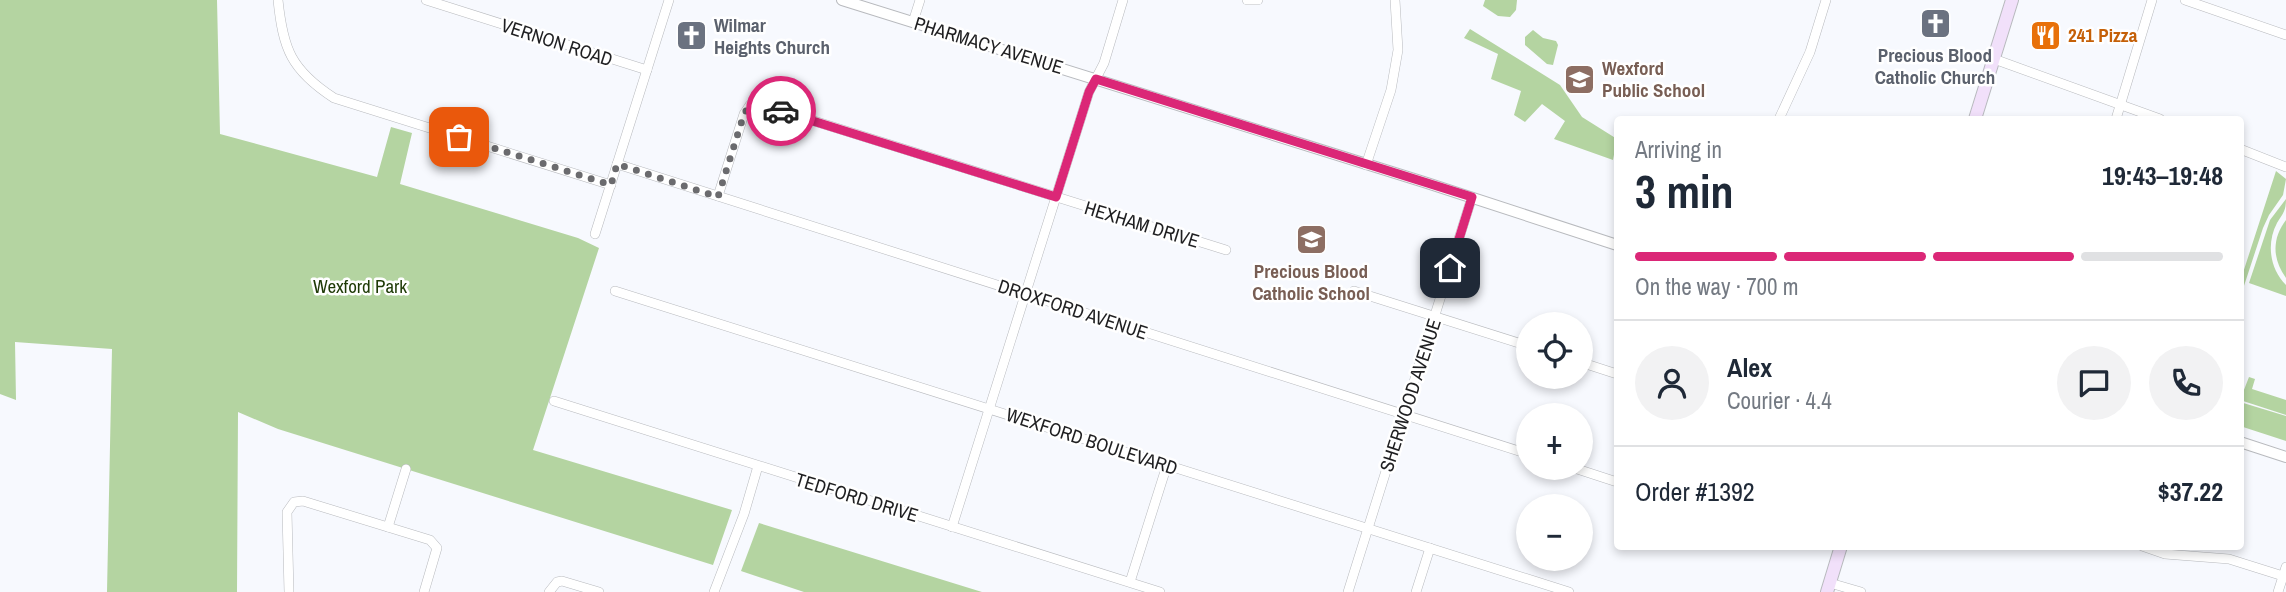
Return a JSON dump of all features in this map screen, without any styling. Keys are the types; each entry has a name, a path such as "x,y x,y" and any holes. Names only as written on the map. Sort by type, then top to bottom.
{"main road":[{"path":"1976,116 2012,0"},
{"path":"1828,587 1840,550"}],"street":[{"path":"278,0 281,33 290,57 316,86 334,98 611,185"},
{"name":"VERNON ROAD","path":"426,0 647,70"},
{"path":"595,234 669,0"},
{"name":"PHARMACY AVENUE","path":"842,0 1614,244"},
{"path":"914,22 920,0"},
{"path":"952,527 1089,92 1104,63 1123,0"},
{"path":"1247,0 1258,0"},
{"path":"1366,165 1391,90 1398,50 1395,0"},
{"path":"1781,116 1810,52 1826,0"},
{"path":"2117,116 2152,0"},
{"path":"2185,0 2286,35"},
{"path":"1994,59 2151,116"},
{"name":"HEXHAM DRIVE","path":"718,197 744,114 750,105 763,105 1226,250"},
{"path":"2244,151 2286,167"},
{"name":"DROXFORD AVENUE","path":"617,164 1516,449"},
{"name":"SHERWOOD AVENUE","path":"1348,592 1472,197"},
{"name":"WEXFORD BOULEVARD","path":"615,290 1569,592"},
{"path":"1354,291 1516,342"},
{"path":"1593,366 1614,373"},
{"name":"TEDFORD DRIVE","path":"554,401 1160,592"},
{"path":"2244,443 2286,457"},
{"path":"1130,582 1167,465"},
{"path":"715,592 744,514 758,466"},
{"path":"388,527 406,469"},
{"path":"1593,474 1614,481"},
{"path":"289,592 287,512 294,502 303,501 430,540 437,548 424,592"},
{"path":"1416,592 1430,548"},
{"path":"2154,550 2165,554 2228,559 2285,571 2278,592"},
{"path":"549,592 556,582 562,581 599,592"},
{"path":"1828,587 1861,592"}],"green space":[{"name":"Wexford Park","path":"0,0 217,0 220,134 377,177 391,127 412,133 400,184 578,238 599,248 533,450 732,510 713,565 278,429 238,412 237,592 107,592 112,349 15,342 16,400 0,394"},
{"path":"1485,0 1517,0 1516,10 1510,17 1498,16 1483,6"},
{"path":"1470,29 1560,85 1582,117 1614,137 1613,160 1554,139 1565,121 1542,104 1525,122 1514,115 1521,91 1491,79 1498,54 1464,38"},
{"path":"1533,30 1543,38 1556,41 1558,45 1553,65 1547,64 1525,45 1525,37"},
{"path":"2276,171 2286,179 2283,195 2263,228 2244,286 2244,270"},
{"path":"2286,199 2285,209 2274,231 2271,256 2276,272 2286,285 2286,296 2249,283 2270,220"},
{"path":"2286,220 2286,278 2276,256 2276,241"},
{"path":"2249,377 2255,379 2252,389 2286,400 2286,415 2244,401 2244,390"},
{"path":"2244,403 2286,416 2286,441 2244,427"},
{"path":"759,523 982,592 804,592 741,571"}],"way so far":[{"path":"459,137 611,185 617,164 718,197 744,114 750,105 763,105 781,111"}],"place":[{"name":"Precious Blood Catholic Church","path":"1935,24"},
{"name":"241 Pizza","path":"2045,35"},
{"name":"Wilmar Heights Church","path":"691,36"},
{"name":"Wexford Public School","path":"1579,79"},
{"name":"Precious Blood Catholic School","path":"1311,240"}],"route":[{"path":"781,111 1056,197 1089,92 1096,79 1472,197 1450,268"}]}
